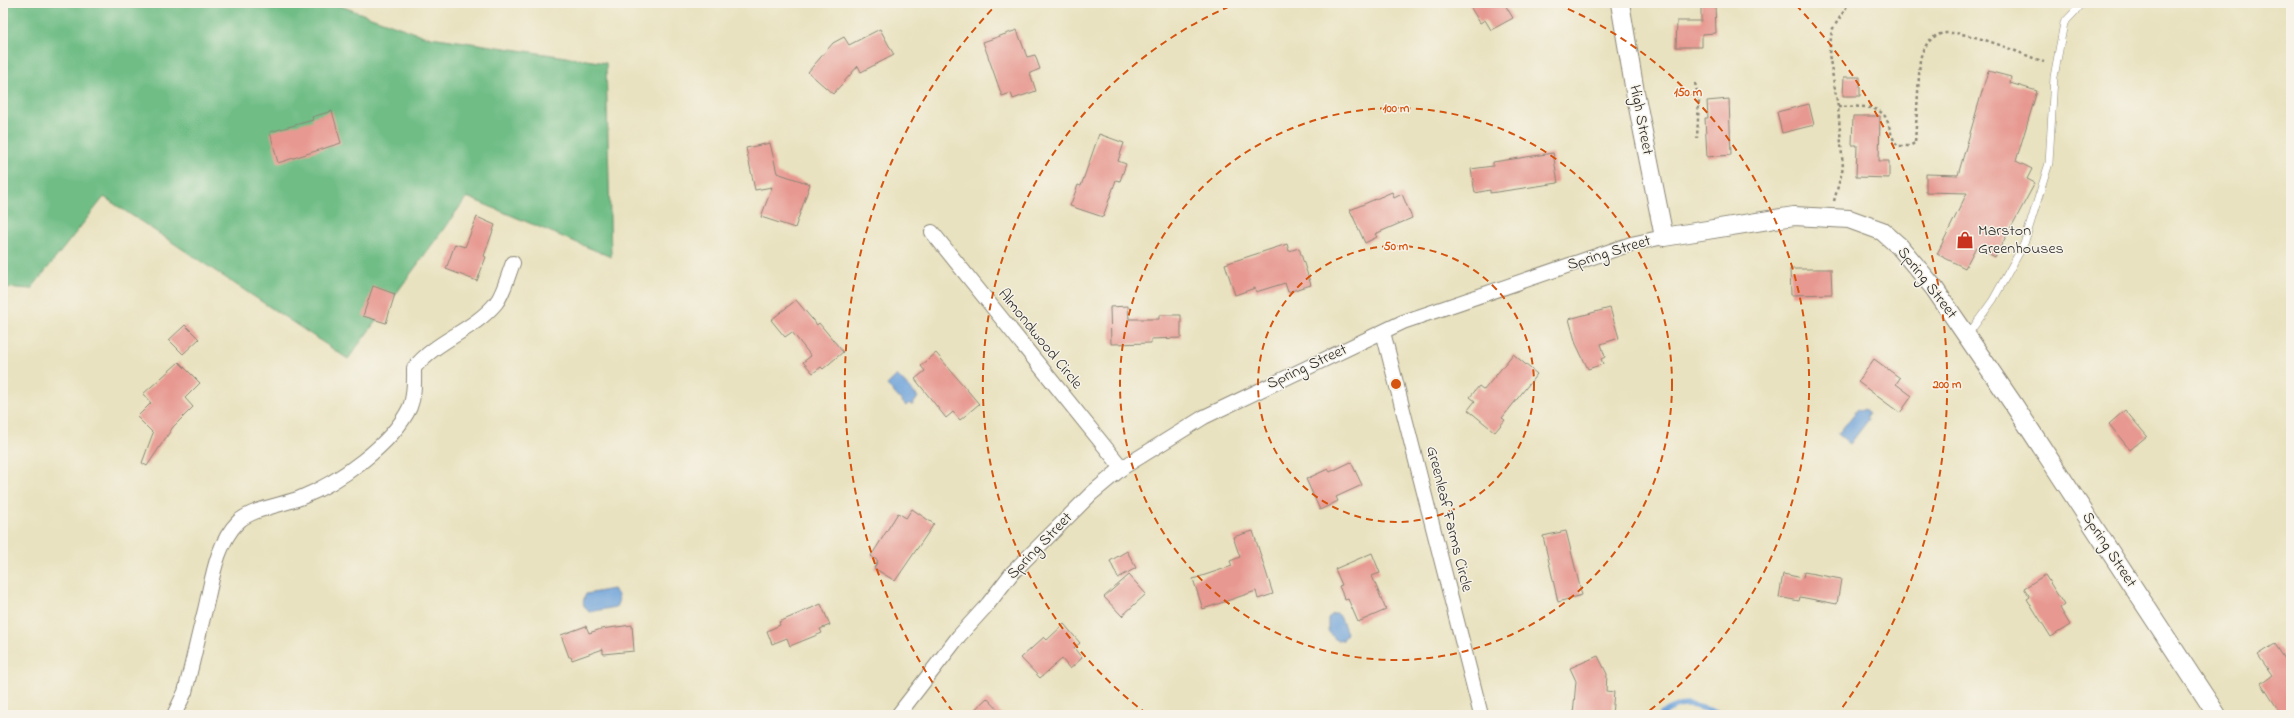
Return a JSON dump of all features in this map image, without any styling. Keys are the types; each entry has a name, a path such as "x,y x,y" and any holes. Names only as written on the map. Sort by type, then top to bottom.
{"street":[{"name":"High Street","path":"1620,3 1635,92 1664,237"},
{"name":"Spring Street","path":"898,715 959,636 988,604 1012,572 1092,493 1122,468 1204,417 1403,322 1631,244 1664,237 1794,216 1829,217 1867,224 1888,236 1899,246 1934,288 1967,336 2217,715"},
{"name":"Almondwood Circle","path":"932,232 1122,468"},
{"path":"174,715 185,692 223,543 238,522 249,515 300,498 333,482 380,446 402,421 410,405 414,391 414,368 425,354 471,327 497,302 513,263"},
{"name":"Greenleaf Farms Circle","path":"1383,332 1481,715"}],"lane":[{"path":"1967,336 1993,300 2024,244 2049,163 2056,66 2064,23 2083,3"}],"path":[{"path":"1829,217 1843,168 1838,107 1829,54 1832,30 1849,3"},
{"path":"1838,107 1864,107 1879,111 1887,119 1892,139 1898,146 1909,146 1915,143 1920,59 1924,46 1936,37 1946,33 1972,36 2056,66"},
{"path":"1695,83 1700,105 1697,138"}],"green space":[{"path":"3,3 332,3 424,36 606,63 611,257 467,197 348,359 104,197 31,289 3,287"}],"water":[{"path":"897,375 918,397 912,406 909,403 906,406 887,385"},
{"path":"1858,409 1861,411 1863,409 1869,414 1867,417 1869,419 1850,444 1838,434"},
{"path":"613,589 619,598 616,607 589,612 585,607 583,601 586,594"},
{"path":"1333,614 1339,615 1347,633 1343,640 1337,641 1328,631 1328,618"}],"building":[{"path":"1468,3 1504,3 1513,18 1491,30 1485,20 1480,23"},
{"path":"1701,3 1715,3 1716,33 1702,34 1702,47 1676,47 1677,21 1701,21"},
{"path":"880,29 894,55 861,72 858,66 833,94 808,72 833,43 844,37 849,45"},
{"path":"1017,30 1027,57 1035,55 1040,69 1030,73 1036,91 1013,99 1011,93 1002,96 983,42"},
{"path":"1988,71 2011,77 2010,83 2037,91 2016,161 2032,169 2027,179 2035,183 1995,257 1976,247 1965,268 1937,254 1967,193 1926,192 1926,174 1958,175"},
{"path":"1844,77 1860,77 1860,96 1843,96"},
{"path":"1729,99 1731,155 1707,157 1705,118 1708,118 1707,101"},
{"path":"1809,104 1814,125 1782,133 1777,112"},
{"path":"332,111 341,143 278,163 270,132 313,120 312,117"},
{"path":"1853,116 1880,116 1879,161 1889,161 1889,178 1856,177 1857,145 1852,145"},
{"path":"1099,134 1124,143 1118,161 1126,164 1120,181 1116,180 1103,217 1070,206 1078,185 1081,186"},
{"path":"770,143 777,173 810,184 795,228 761,217 772,187 755,190 746,148"},
{"path":"1553,153 1558,183 1490,193 1490,190 1475,193 1471,169 1493,166 1493,162"},
{"path":"1392,192 1394,198 1402,194 1412,218 1375,234 1377,237 1365,243 1350,210"},
{"path":"477,217 495,225 484,256 486,257 477,281 446,269 455,244 465,247"},
{"path":"1287,244 1289,251 1299,248 1311,285 1288,292 1285,283 1256,292 1255,288 1235,295 1225,264"},
{"path":"1790,269 1831,269 1832,294 1791,295"},
{"path":"373,286 395,294 386,323 363,316"},
{"path":"796,300 817,325 819,323 843,352 823,369 821,367 813,373 803,362 811,356 792,332 785,337 771,320"},
{"path":"1128,306 1129,319 1159,319 1159,315 1181,315 1181,338 1151,339 1151,343 1111,344 1110,307"},
{"path":"1610,308 1619,338 1601,344 1605,357 1601,359 1603,364 1588,369 1576,344 1569,319"},
{"path":"185,325 199,339 183,354 169,340"},
{"path":"936,353 979,404 960,420 953,412 946,418 915,379 925,371 921,366"},
{"path":"1513,354 1537,374 1502,418 1505,420 1495,432 1468,410 1475,401 1470,397 1479,386 1484,390"},
{"path":"1874,359 1900,378 1896,384 1912,396 1900,413 1858,382"},
{"path":"179,362 200,383 185,398 193,407 173,427 147,466 142,463 153,433 137,417 151,403 143,394"},
{"path":"2125,410 2147,436 2130,450 2109,424"},
{"path":"1351,462 1362,485 1336,497 1338,501 1320,510 1306,479 1328,469 1330,472"},
{"path":"912,509 934,524 895,581 874,568 878,561 871,556 898,513 906,518"},
{"path":"1253,531 1273,594 1258,599 1256,591 1203,609 1193,579 1232,566 1230,561 1240,557 1233,537"},
{"path":"1566,531 1582,595 1558,602 1543,536"},
{"path":"1127,551 1136,568 1118,578 1110,561"},
{"path":"1372,553 1380,573 1372,576 1386,610 1358,622 1348,599 1345,600 1339,586 1342,585 1335,569"},
{"path":"1804,572 1841,579 1837,604 1800,597 1799,601 1779,597 1783,574 1803,578"},
{"path":"1129,575 1146,594 1122,616 1104,597"},
{"path":"2045,575 2064,605 2060,608 2070,625 2051,637 2027,599 2030,597 2024,588"},
{"path":"821,604 830,625 820,629 822,633 790,646 787,638 772,644 767,631 780,625 779,622"},
{"path":"1064,624 1080,643 1074,648 1082,658 1070,669 1062,659 1040,678 1021,658 1044,637 1047,640"},
{"path":"632,625 634,651 603,654 603,649 572,660 571,657 569,657 561,635 586,626 589,633 601,629"},
{"path":"2275,644 2291,668 2291,708 2281,714 2261,683 2272,675 2258,655"},
{"path":"1598,656 1607,674 1606,691 1614,692 1612,715 1573,715 1576,681 1570,668"},
{"path":"987,698 1003,715 969,715"}],"waterway":[{"path":"1661,715 1669,710 1683,705 1691,705 1722,715"}],"place":[{"name":"Marston Greenhouses","path":"1965,240"}]}
